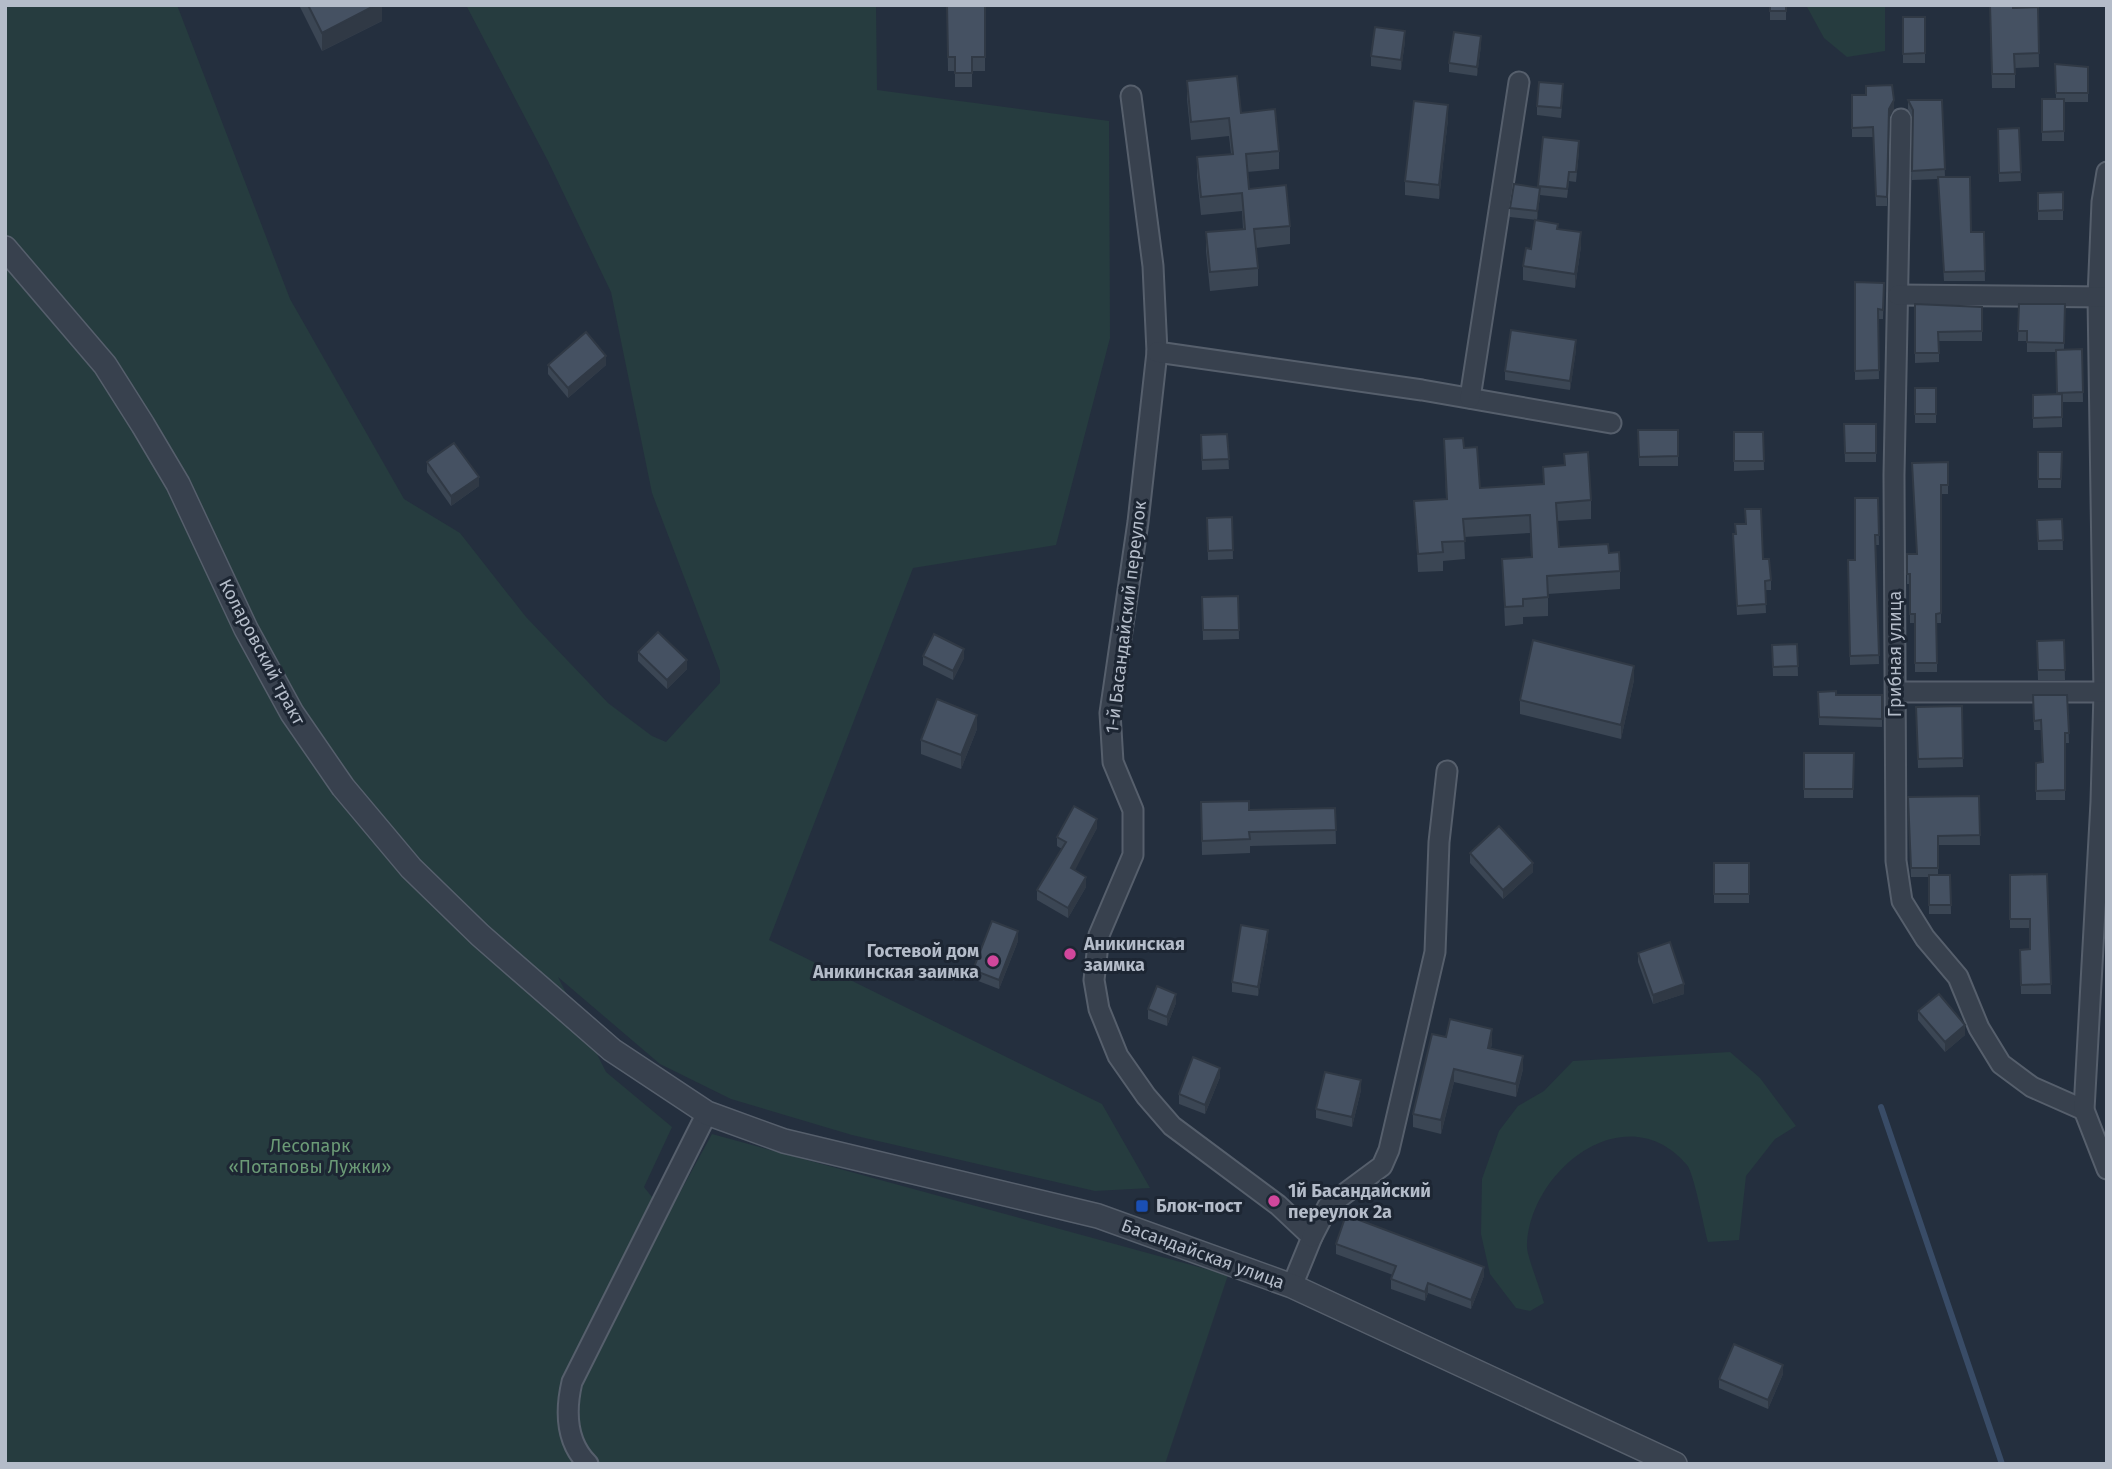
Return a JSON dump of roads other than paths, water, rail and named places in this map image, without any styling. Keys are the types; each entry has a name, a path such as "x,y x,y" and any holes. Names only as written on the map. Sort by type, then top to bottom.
{"street":[{"path":"1470,398 1519,82"},
{"name":"1-й Басандайский переулок","path":"1131,96 1153,266 1157,352 1139,522 1110,713 1113,762 1133,810 1133,855 1099,935 1094,980 1100,1009 1118,1056 1146,1096 1172,1126 1278,1205 1312,1237"},
{"name":"Грибная улица","path":"1901,119 1894,475 1896,862 1902,901 1926,938 1958,977 1979,1028 2001,1064 2032,1087 2084,1110"},
{"path":"2107,172 2102,202 2104,692 2101,803 2084,1110 2107,1169"},
{"name":"Коларовский тракт","path":"5,248 105,365 143,425 178,484 246,629 292,713 343,787 411,868 480,935 612,1050 707,1113"},
{"path":"1898,295 2103,297"},
{"path":"1157,352 1470,398 1611,423"},
{"path":"1896,692 2104,692"},
{"path":"1292,1286 1328,1206 1382,1166 1389,1150 1435,952 1439,842 1447,771"},
{"path":"588,1464 574,1450 567,1416 572,1382 707,1113"},
{"name":"Басандайская улица","path":"707,1113 784,1141 1098,1216 1292,1286 1675,1464"}],"waterway":[{"path":"1881,1107 2002,1464"}],"place":[{"name":"Аникинская заимка","path":"1070,954"},
{"name":"Гостевой дом Аникинская заимка","path":"993,961"},
{"name":"1й Басандайский переулок 2а","path":"1274,1201"},
{"name":"Блок-пост","path":"1142,1206"}],"park label":[{"name":"Лесопарк «Потаповы Лужки»","path":"310,1156"}]}
